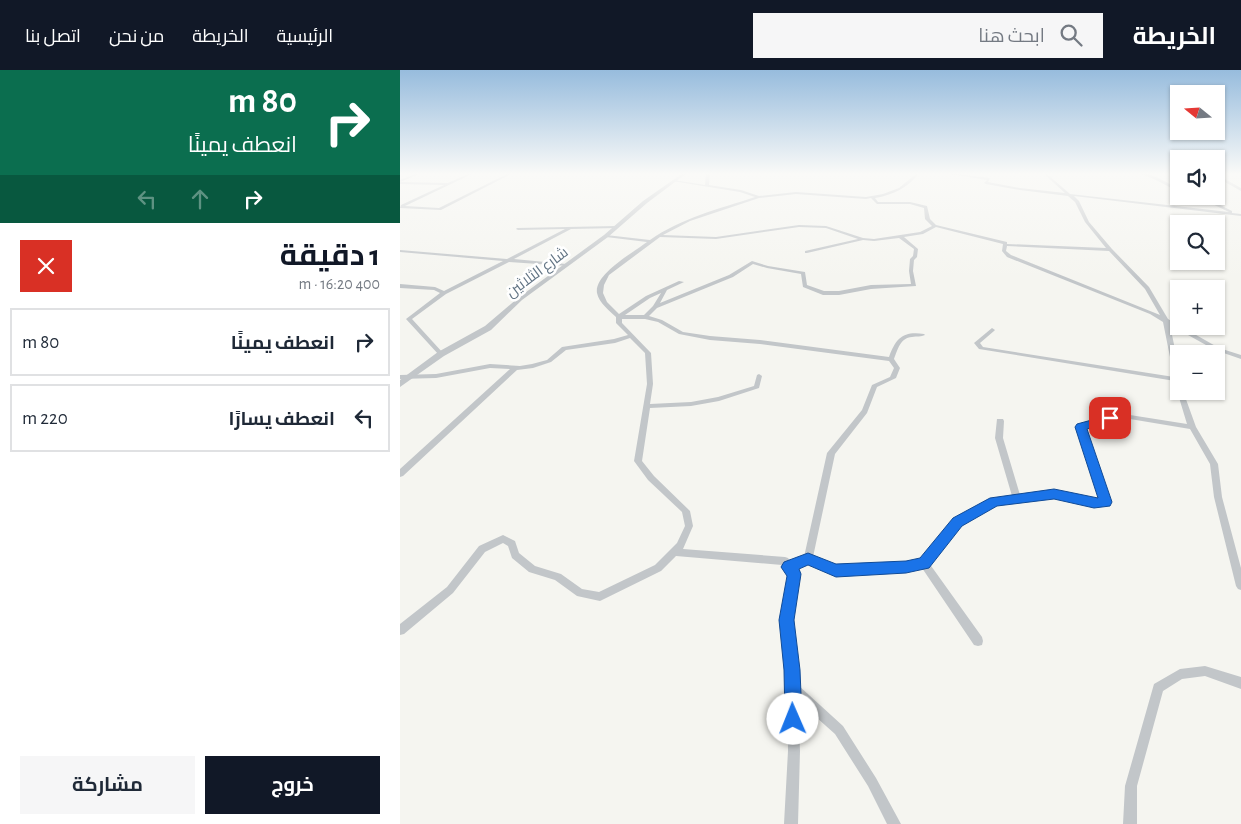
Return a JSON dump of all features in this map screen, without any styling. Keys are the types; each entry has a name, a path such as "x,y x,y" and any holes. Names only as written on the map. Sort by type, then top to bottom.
{"street":[{"path":"424,208 442,208"},
{"name":"شارع الثلاثين","path":"400,384 411,378 441,354 488,328 520,299 606,236 638,208"},
{"path":"400,630 450,590 482,549 503,539 512,544 515,555 532,569 558,577 580,593 600,597 658,568 680,546 688,526 686,510 651,478 638,461 650,370 648,353 619,323 619,317 606,303 600,293 601,285 607,274 649,241 689,220 723,208"},
{"path":"926,208 926,217 930,224 992,239 1006,245 1110,250"},
{"path":"1080,208 1087,222 1110,250 1147,288 1167,323 1171,345"},
{"path":"1181,208 1239,215"},
{"path":"1225,208 1239,215"},
{"path":"658,236 726,237 799,226 826,227 863,239 874,240 921,233 935,226"},
{"path":"518,229 616,227"},
{"path":"400,321 409,319 444,293 569,229"},
{"path":"606,236 649,241"},
{"path":"654,307 731,276 752,262 768,268 804,273 805,286 823,293 839,293 871,287 914,285 911,265 916,249 900,236"},
{"path":"807,252 863,239"},
{"path":"1006,245 1004,251 1009,256 1152,313 1217,349 1241,357"},
{"path":"400,251 566,265"},
{"path":"619,317 648,297 665,291 681,282"},
{"path":"400,286 435,289 444,293"},
{"path":"645,316 665,291"},
{"path":"619,317 645,316 660,320 680,333 710,338 760,342 890,359 898,368 893,378 874,386 865,411 831,453 808,559"},
{"path":"409,319 441,354"},
{"path":"992,330 977,343 981,348 1170,378"},
{"path":"890,359 900,339 905,335 922,335"},
{"path":"400,377 411,378 450,374 490,366 515,368 533,366 549,361 564,348 615,341 630,336"},
{"path":"400,474 515,368"},
{"path":"646,406 691,404 718,399 757,386 759,376"},
{"path":"1183,400 1192,427 1214,464 1218,497 1241,586"},
{"path":"788,567 808,559 836,571 906,567 924,563 957,522 995,501 1054,494 1094,503 1106,502 1081,427 1110,418 1130,417 1192,427"},
{"path":"1000,421 999,438 1017,499"},
{"path":"673,552 784,562 794,574 786,620 793,688 794,751 791,824"},
{"path":"924,563 978,641"},
{"path":"1130,824 1131,786 1158,688 1180,674 1205,671 1241,683"},
{"path":"793,688 839,730 872,782 894,824"}],"route":[{"path":"793,719 792,670 786,620 794,574 788,567 808,559 836,571 906,567 924,563 957,522 995,501 1054,494 1094,503 1106,502 1081,427 1110,418"}]}
